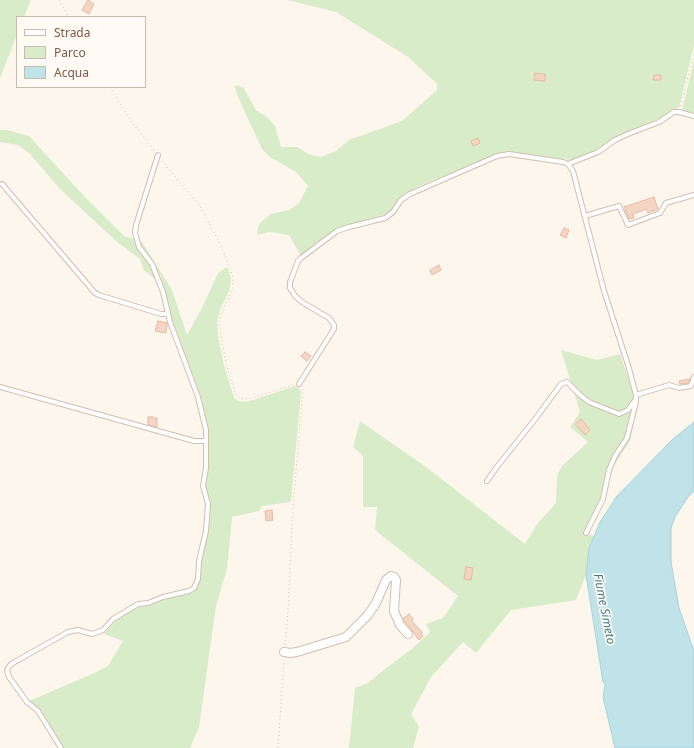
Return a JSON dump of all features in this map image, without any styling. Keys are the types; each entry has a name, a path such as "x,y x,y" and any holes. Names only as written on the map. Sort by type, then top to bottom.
{"street":[{"path":"284,652 297,652 346,637 368,615 376,603 386,580 391,576 396,580 394,611 400,625 408,634"}],"lane":[{"path":"568,164 598,152 614,140 659,122 674,112 694,116"},
{"path":"299,384 334,328 334,325 329,318 302,302 292,293 290,282 298,261 301,258 342,229 389,215 393,212 401,200 410,194 498,156 510,154 568,164 573,171 604,291 636,397 627,438 614,456 609,470 603,498 586,533"},
{"path":"61,748 38,711 27,702 10,676 7,670 11,664 68,632 78,630 92,634 103,630 113,619 138,604 148,603 163,597 189,591 194,588 198,580 199,562 206,530 208,504 203,486 206,468 206,430 198,397 168,314 163,292 156,272 139,246 135,233 136,225 158,155"},
{"path":"2,184 95,293 161,314 168,314"},
{"path":"585,216 619,206 628,225 660,213 666,203 694,195"},
{"path":"487,481 561,384 567,382 589,402 619,414 628,410 636,397 669,384 679,388 691,386 694,377"},
{"path":"0,387 194,441 205,441"}],"path":[{"path":"59,0 69,16"},
{"path":"679,112 694,53"},
{"path":"111,88 130,120 200,206 221,246 233,277 233,289 222,311 220,323 221,340 226,364 236,396 243,399 252,398 295,384 299,384 303,390 293,506 288,611 278,748"}],"green space":[{"path":"0,0 31,0 24,16 16,16 16,38 0,78"},
{"path":"287,0 694,0 694,45 679,108 671,110 665,116 627,132 597,150 571,160 509,152 497,154 419,186 403,195 389,213 342,227 301,256 289,235 270,232 257,235 260,223 271,214 289,210 299,203 308,186 296,172 270,157 262,149 234,85 243,87 256,110 267,117 275,126 281,147 298,147 308,154 321,157 336,151 349,140 402,121 437,90 437,84 408,57 336,12"},
{"path":"694,60 694,113 682,111"},
{"path":"0,130 7,130 29,136 84,196 124,236 142,242 172,290 187,335 202,308 218,273 227,267 231,278 230,289 220,310 217,323 224,365 234,398 238,401 244,402 295,386 298,387 301,392 291,502 262,506 259,511 232,517 227,569 216,606 199,727 190,748 63,748 39,710 29,701 108,666 123,641 104,634 117,620 137,607 150,605 189,593 198,585 200,579 201,562 209,530 209,504 204,480 208,467 207,447 209,434 201,397 171,316 160,273 157,281 144,270 140,259 117,242 59,188 30,154 18,145 0,142"},
{"path":"561,350 597,360 620,354 633,392 634,400 639,398 630,441 613,467 605,500 588,534 594,536 589,548 586,575 576,600 511,610 476,653 463,642 431,677 411,714 419,727 413,748 349,748 355,688 368,683 413,648 430,632 426,624 443,618 458,596 375,530 377,507 363,507 363,456 353,447 360,421 426,467 525,544 538,523 556,503 557,475 562,466 588,442 570,427 580,412"}],"water":[{"name":"Fiume Simeto","path":"694,422 694,491 688,497 675,517 671,528 671,562 679,608 694,651 694,748 615,748 603,697 605,685 603,682 586,575 589,548 600,522 617,496 673,439"}],"building":[{"path":"88,0 94,4 89,14 82,10"},
{"path":"535,73 545,74 545,81 534,80"},
{"path":"654,75 661,75 661,80 653,80"},
{"path":"478,138 480,143 473,146 471,141"},
{"path":"654,197 658,209 648,213 647,209 633,214 634,218 629,219 624,207"},
{"path":"564,228 569,230 566,238 560,235"},
{"path":"439,265 441,270 432,275 430,270"},
{"path":"158,321 167,323 166,333 155,331"},
{"path":"305,352 311,356 307,361 301,356"},
{"path":"690,379 688,383 680,384 679,381"},
{"path":"148,417 157,418 157,427 148,425"},
{"path":"581,419 590,430 585,435 575,424"},
{"path":"272,510 273,520 266,521 265,511"},
{"path":"466,567 473,568 471,580 464,579"},
{"path":"409,614 413,619 412,621 422,632 421,633 423,636 419,640 403,619"}]}
